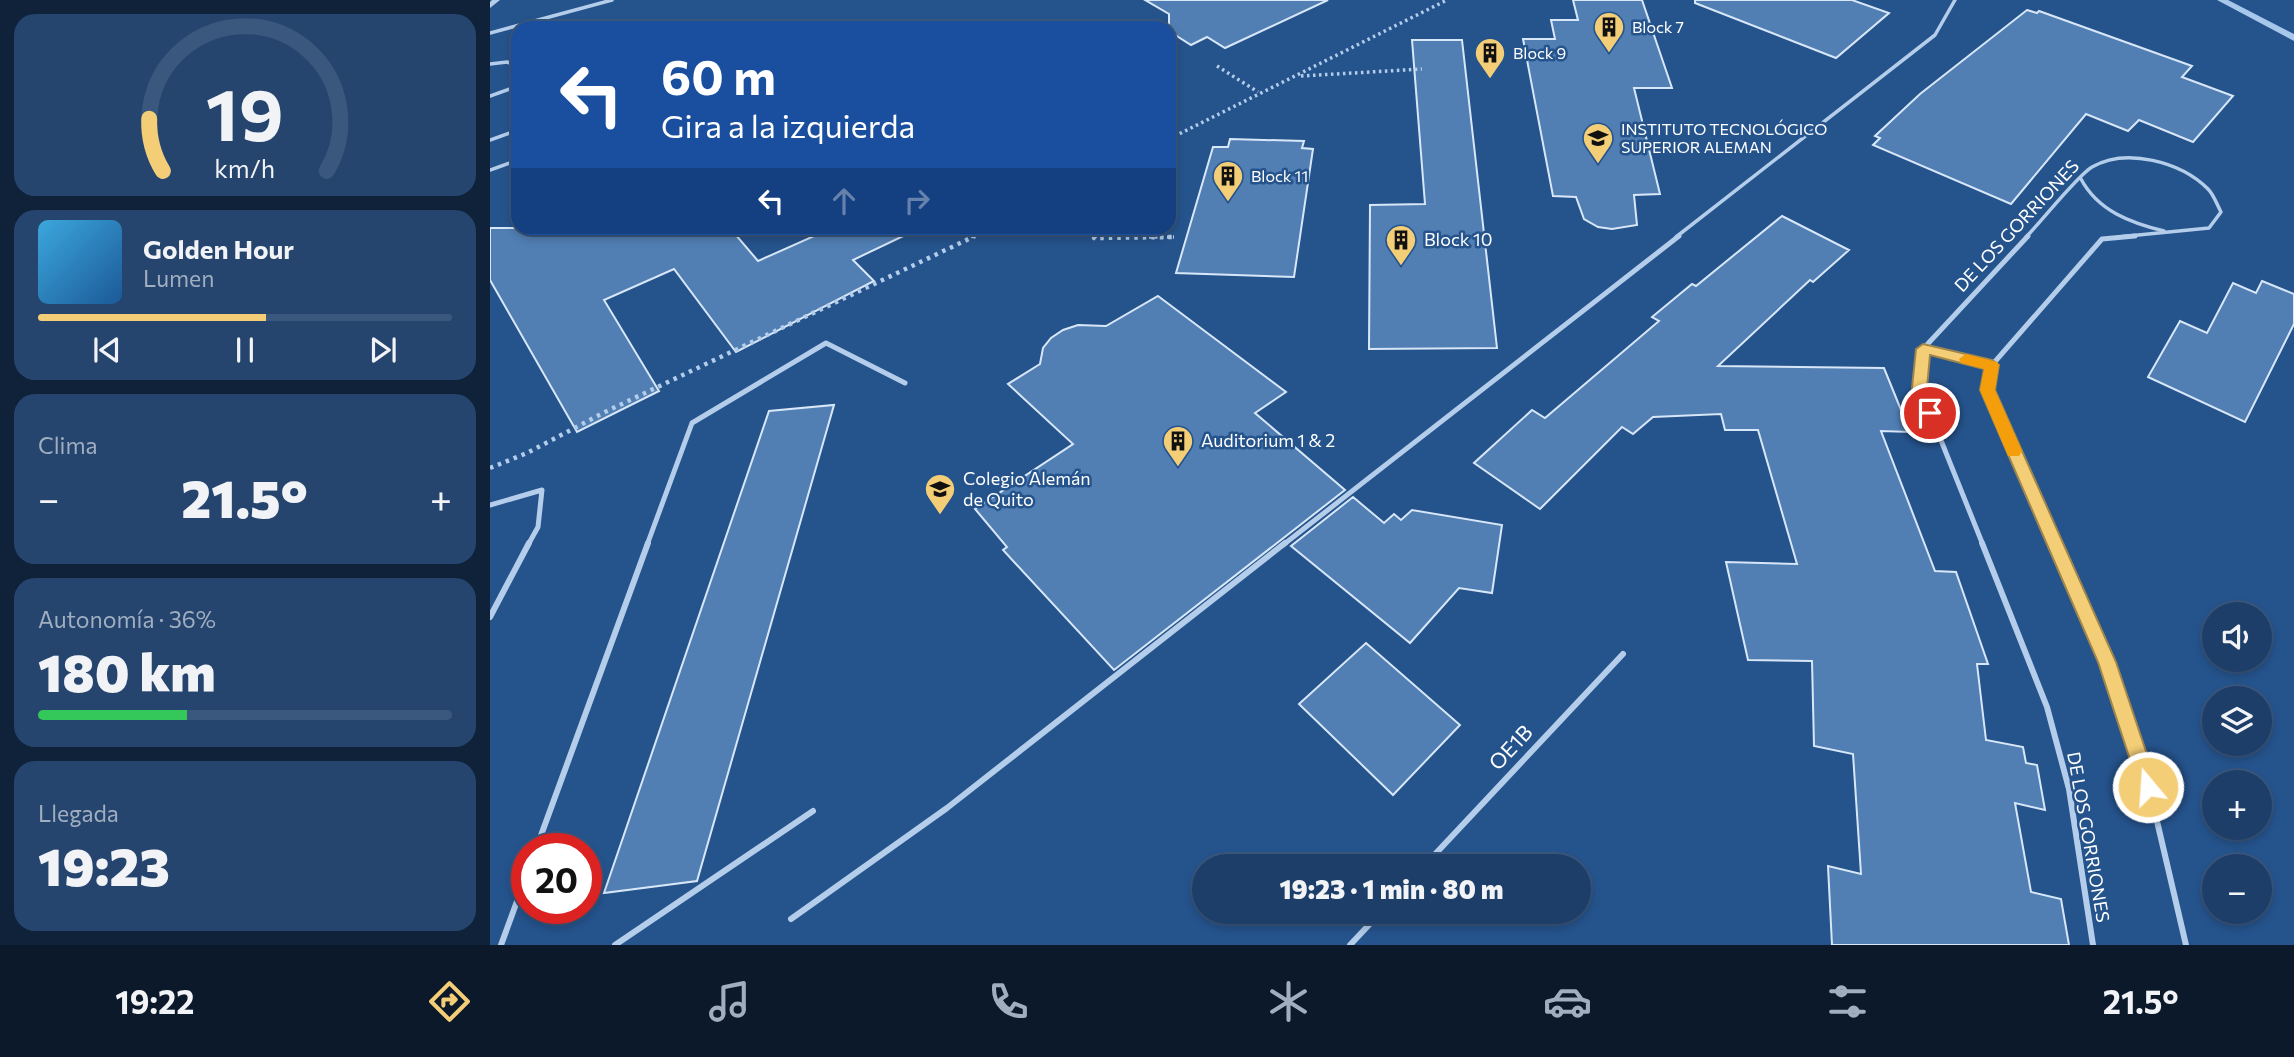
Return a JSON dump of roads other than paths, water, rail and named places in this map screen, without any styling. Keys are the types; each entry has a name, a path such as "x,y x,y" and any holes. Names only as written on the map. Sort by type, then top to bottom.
{"street":[{"path":"490,6 496,0"}],"lane":[{"path":"534,21 612,0"},
{"path":"791,919 947,808 1924,44 1935,35 1955,0"},
{"path":"490,33 511,27"},
{"path":"490,64 511,63"},
{"path":"490,96 511,88"},
{"path":"490,140 511,132"},
{"name":"DE LOS GORRIONES","path":"1992,365 2102,239 2208,228 2221,212 2207,189 2174,167 2150,158 2127,157 2091,167 1923,349 1920,388 2047,707 2069,789 2093,945"},
{"path":"490,170 511,162"},
{"path":"2081,179 2085,190 2118,215 2148,228 2171,233"},
{"path":"542,833 692,423 826,342 905,383"},
{"path":"1923,349 1992,365 1988,390 2107,662 2119,696 2148,787 2186,945"},
{"path":"490,505 542,491 538,527 490,617"},
{"name":"OE1B","path":"1435,854 1623,654"},
{"path":"615,945 813,811"},
{"path":"500,945 511,916"},
{"path":"1350,945 1370,924"}],"waterway":[{"path":"2221,0 2294,38"}],"place":[{"name":"Block 7","path":"1609,54"},
{"name":"Block 9","path":"1490,80"},
{"name":"INSTITUTO TECNOLÓGICO SUPERIOR ALEMAN","path":"1598,165"},
{"name":"Block 11","path":"1228,203"},
{"name":"Block 10","path":"1401,267"},
{"name":"Auditorium 1 & 2","path":"1178,468"},
{"name":"Colegio Alemán de Quito","path":"940,516"}]}
